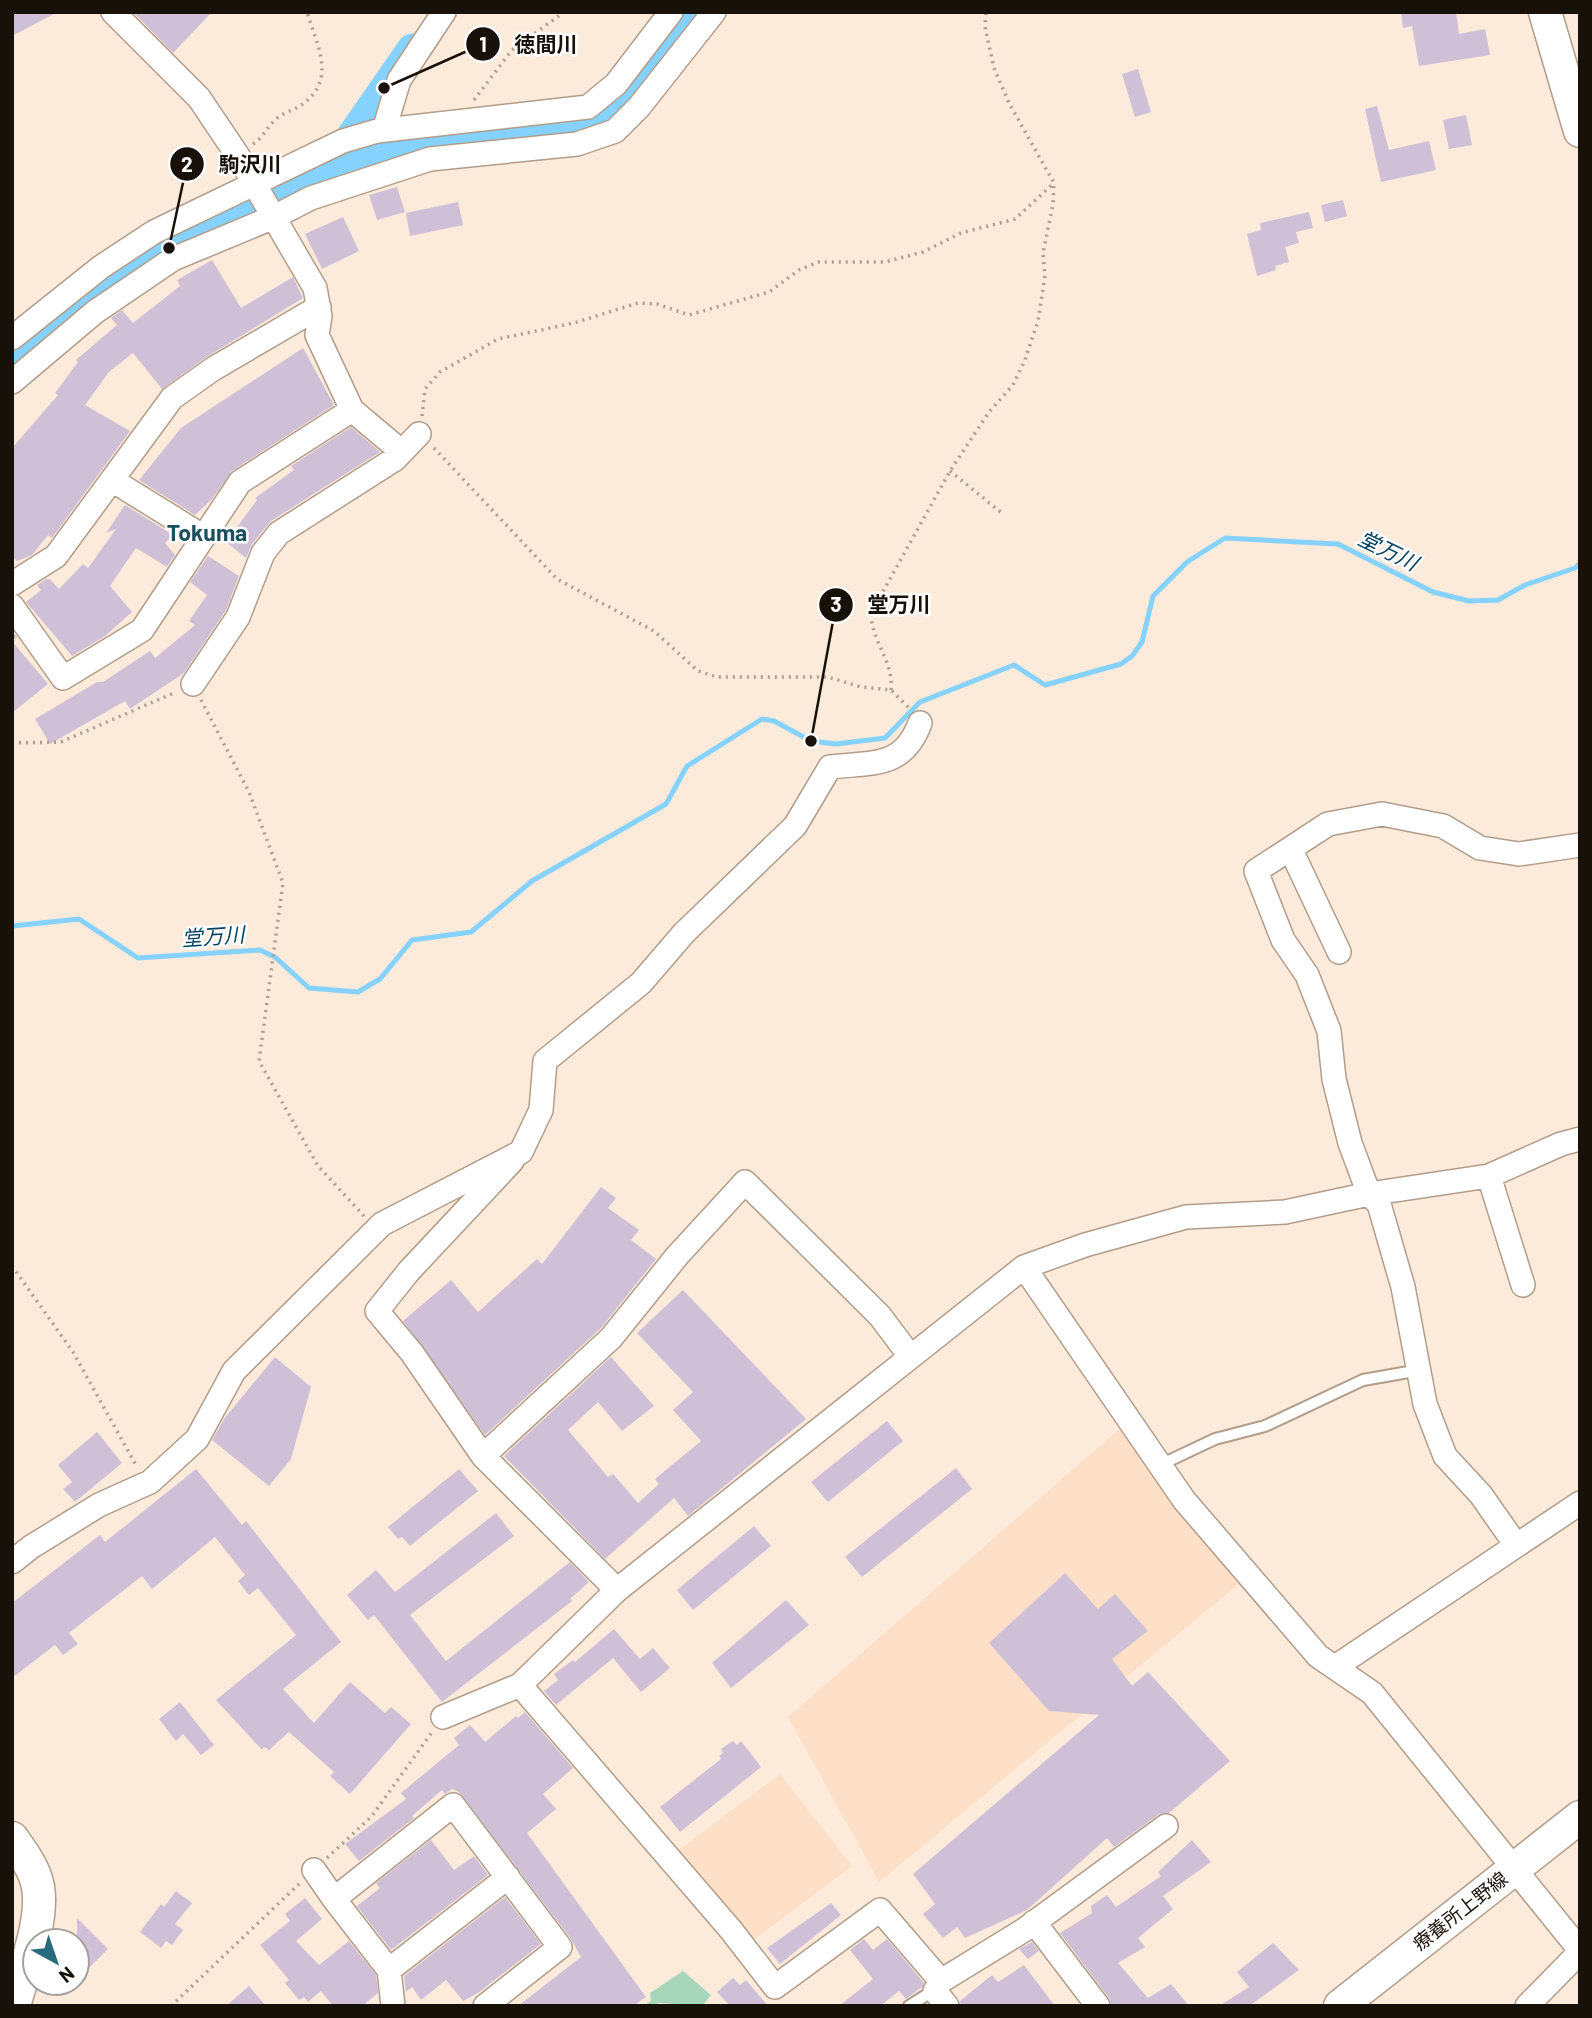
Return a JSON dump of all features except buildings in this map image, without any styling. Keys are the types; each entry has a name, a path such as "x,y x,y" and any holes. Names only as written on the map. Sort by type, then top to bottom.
{"street":[{"path":"113,12 199,98 236,154 316,288 319,307 317,335 352,410 402,452"},
{"path":"381,130 399,80 444,12"},
{"path":"12,338 122,253 154,232 343,141 381,130 588,107 616,84 671,12"},
{"path":"12,382 95,312 173,259 311,198 430,159 578,144 615,131 639,107 714,12"},
{"path":"1545,12 1580,131"},
{"path":"12,584 56,556 172,398 213,369 319,307"},
{"path":"12,606 63,678 142,630 240,482 352,410"},
{"path":"193,684 238,617 263,553 279,533 402,452 419,434"},
{"path":"112,480 204,537"},
{"path":"617,1590 484,1456 412,1353 377,1311 409,1271 521,1152 541,1110 545,1060 641,983 684,933 795,826 830,767 892,760 914,739 920,723"},
{"path":"1516,1545 1481,1495 1446,1456 1425,1404 1404,1287 1379,1204 1369,1194 1350,1143 1340,1105 1329,1031 1307,975 1283,940 1256,871 1328,824 1382,814 1443,826 1480,848 1519,854 1580,845"},
{"path":"1291,850 1339,952"},
{"path":"443,1717 520,1685 617,1590 1024,1267 1085,1245 1186,1217 1285,1212 1369,1194 1489,1176 1561,1144 1580,1139"},
{"path":"12,1562 31,1547 99,1505 146,1484 197,1439 234,1371 382,1224 521,1152"},
{"path":"1489,1176 1523,1285"},
{"path":"484,1456 611,1338 677,1256 745,1182 880,1316 910,1356"},
{"path":"1024,1267 1184,1500 1318,1656 1373,1693 1580,1951 1527,2006"},
{"path":"1335,1668 1580,1503"},
{"path":"520,1685 731,1930 775,1987 880,1910 941,1992 1166,1826"},
{"path":"334,1899 453,1805 560,1947 485,2006"},
{"name":"療養所上野線","path":"1340,2006 1580,1816"},
{"path":"12,1838 29,1863 38,1887 36,1930 13,2006"},
{"path":"314,1870 389,1970 393,2006"},
{"path":"389,1970 508,1877"},
{"path":"1034,1922 1098,2006"}],"lane":[{"path":"1160,1465 1215,1439 1265,1426 1363,1380 1420,1370"},
{"path":"909,2006 941,1992"}],"path":[{"path":"236,154 258,141 276,119 306,103 317,88 324,69 323,57 307,12"},
{"path":"464,122 468,108 512,50 564,12"},
{"path":"891,690 893,674 871,626 872,612 950,471 989,412 1013,384 1025,360 1038,321 1045,276 1043,253 1053,204 1054,183 1009,103 994,68 985,27 986,12"},
{"path":"905,704 891,690 861,687 828,677 717,677 698,671 654,631 556,579 485,500 419,434 425,389 440,372 498,339 574,323 638,303 657,304 689,315 769,292 799,270 818,262 885,262 923,252 961,233 1015,219 1054,183"},
{"path":"950,471 1003,514"},
{"path":"12,743 61,742 193,684 249,792 284,883 258,1061 318,1166 356,1209 382,1224"},
{"path":"12,1266 73,1352 146,1484"}],"shaded area":[{"path":"1124,1425 1240,1583 879,1882 788,1717"},
{"path":"780,1774 852,1866 752,1941 679,1850"}],"green space":[{"path":"683,1971 711,1995 702,2006 660,2003 643,2006 651,2001 650,1993"}],"waterway":[{"path":"12,358 169,248 364,163 507,130 575,129 628,96 687,12"},
{"path":"336,161 413,50"},
{"name":"堂万川","path":"12,926 79,919 138,958 260,950 275,957 309,988 358,992 380,979 412,940 471,932 532,881 666,804 687,766 762,719 774,721 811,741 836,744 885,738 920,702 1014,665 1045,685 1121,664 1132,656 1142,642 1153,596 1187,562 1225,538 1338,544 1433,592 1469,601 1498,600 1525,585 1575,568 1580,563"}],"place":[{"name":"徳間川","path":"384,88"},
{"name":"駒沢川","path":"169,248"},
{"name":"堂万川","path":"811,741"}],"district":[{"name":"Tokuma","path":"207,533"}]}
